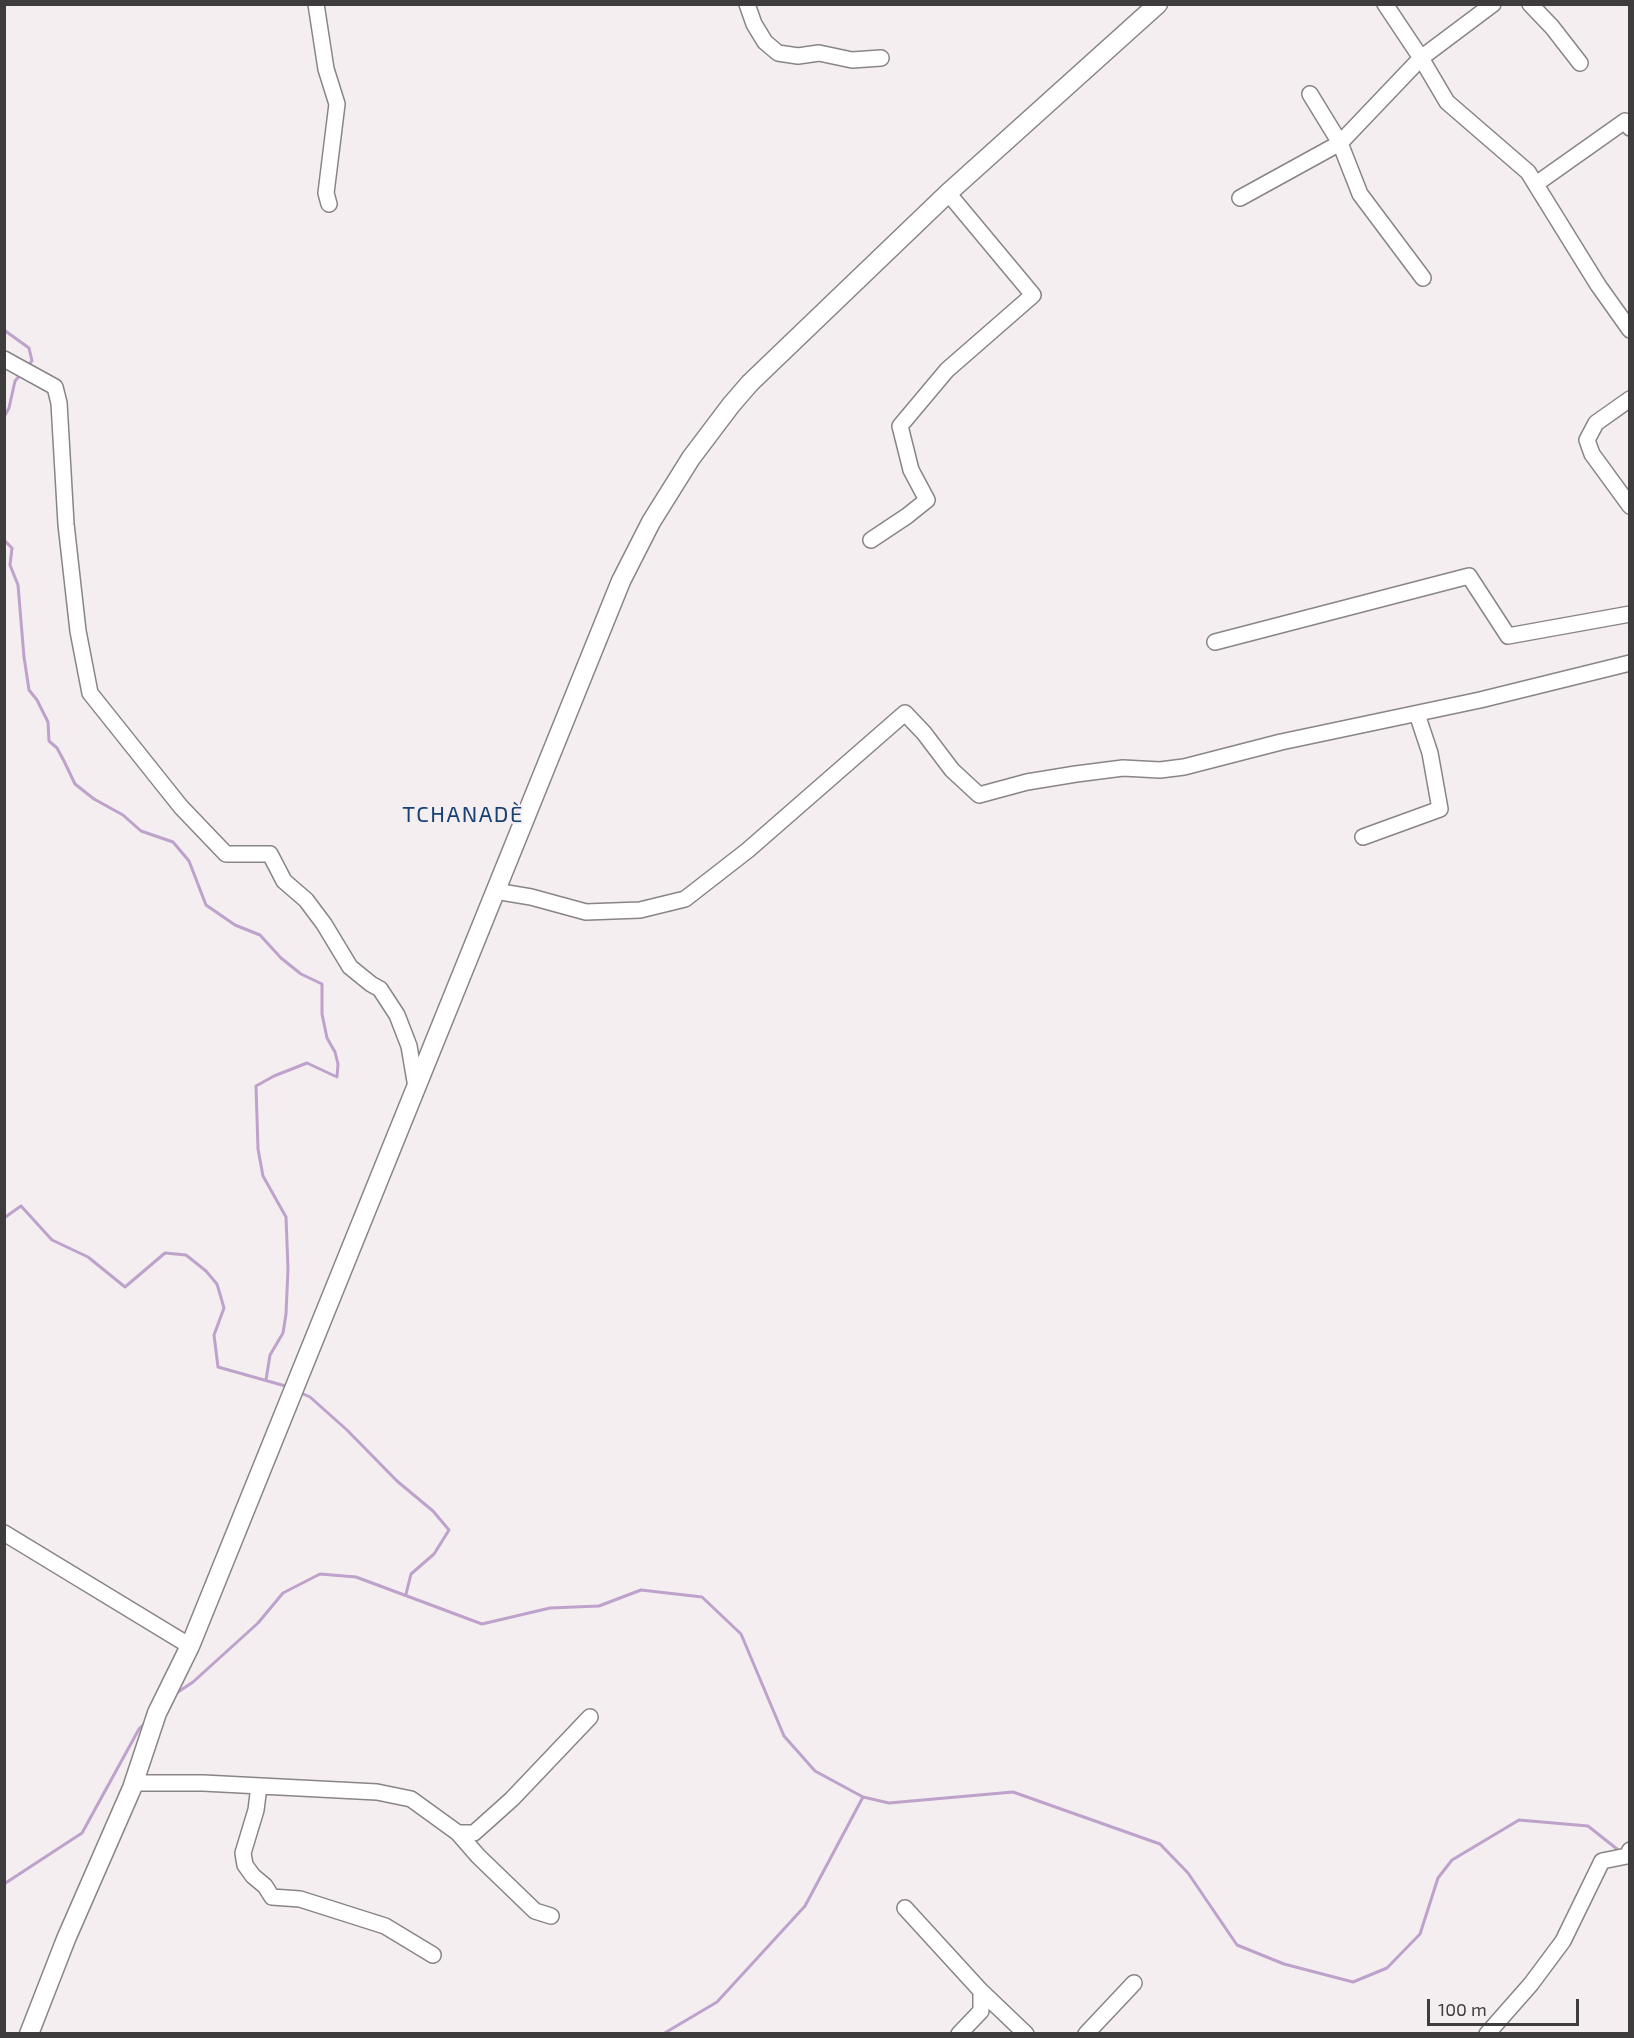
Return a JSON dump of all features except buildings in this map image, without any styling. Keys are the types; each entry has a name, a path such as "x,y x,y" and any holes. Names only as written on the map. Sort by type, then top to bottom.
{"main road":[{"path":"29,2034 62,1948 134,1782 157,1713 190,1646 621,581 665,498 711,430 750,383 948,193 1158,4"}],"street":[{"path":"315,4 326,69 337,104 326,193 329,204"},
{"path":"747,4 754,24 765,42 778,53 798,56 819,52 852,60 881,58"},
{"path":"1385,4 1447,102 1528,172 1598,285 1629,330"},
{"path":"1240,198 1340,142 1421,58 1493,4"},
{"path":"1530,4 1580,63"},
{"path":"1310,94 1340,142 1360,194 1423,278"},
{"path":"1536,184 1625,121 1629,128"},
{"path":"871,540 927,500 911,470 900,426 947,370 1033,295 948,193"},
{"path":"4,359 55,387 66,524 78,631 90,693 181,807 226,854 270,854 284,881 306,900 324,924 350,967 371,984 380,988 397,1015 409,1046 416,1087"},
{"path":"1629,399 1596,423 1587,440 1592,454 1629,506"},
{"path":"1215,642 1469,576 1508,636 1629,614"},
{"path":"495,891 531,897 586,912 640,910 685,899 748,850 905,713 924,733 952,770 979,795 1028,782 1076,774 1123,768 1160,770 1184,767 1281,742 1480,700 1629,663"},
{"path":"1363,837 1440,809 1430,753 1417,714"},
{"path":"4,1533 190,1646"},
{"path":"458,1833 474,1833 512,1798 590,1717"},
{"path":"134,1782 203,1783 377,1792 411,1799 458,1833 478,1856 535,1911 551,1916"},
{"path":"259,1786 256,1810 243,1853 245,1865 272,1896 300,1899 385,1926 433,1955"},
{"path":"1487,2034 1531,1984 1563,1941 1602,1861 1627,1856 1629,1850"},
{"path":"905,1908 981,1991 1026,2034"},
{"path":"1086,2034 1134,1983"},
{"path":"959,2034 981,2011 981,1991"}],"waterway":[{"path":"4,330 29,348 32,361 28,365"},
{"path":"4,417 9,408 15,381 22,373"},
{"path":"4,540 12,548 10,565 18,585 29,690 48,722 49,741 57,748 75,784 94,799 123,815 141,831 173,842 189,861 206,905 235,925 260,935 281,958 301,974 322,984 322,1014 327,1038 335,1052 338,1064 337,1077 307,1063 256,1086 258,1149 263,1176 286,1217 288,1269 283,1333 270,1355 266,1380"},
{"path":"4,1218 21,1206 52,1240 88,1257 125,1287 165,1253 186,1255 206,1271 217,1284 224,1308 214,1335 218,1367 289,1387"},
{"path":"301,1393 310,1397 347,1430 397,1481 433,1511 449,1530 434,1554 411,1574 406,1594"},
{"path":"175,1694 193,1682 258,1623 283,1593 320,1574 356,1577 482,1624 550,1608 599,1606 641,1590 702,1597 741,1634 784,1736 815,1771 863,1797 889,1803 1013,1792 1160,1844 1188,1873 1237,1945 1284,1964 1353,1982 1387,1968 1420,1934 1438,1878 1452,1860 1519,1820 1588,1826 1622,1853"},
{"path":"4,1884 82,1833 139,1729 145,1723"},
{"path":"663,2034 717,2002 805,1906 863,1797"}],"district":[{"name":"TCHANADÈ","path":"463,815"}]}
